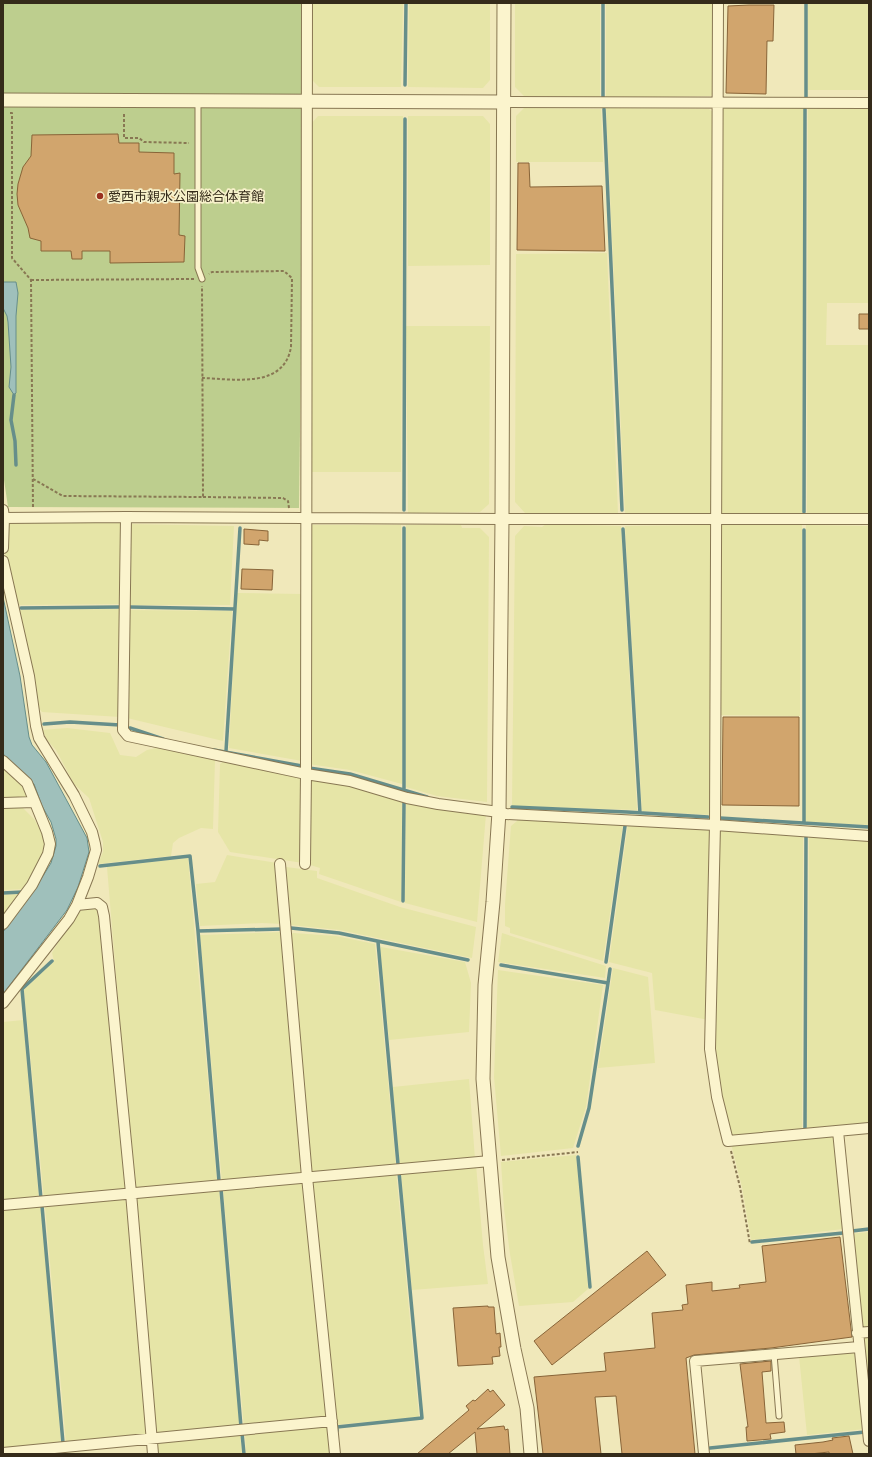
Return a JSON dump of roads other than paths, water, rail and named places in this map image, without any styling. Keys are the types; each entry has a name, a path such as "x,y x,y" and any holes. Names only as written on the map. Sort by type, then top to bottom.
{"street":[{"path":"305,864 307,3"},
{"path":"504,3 499,812 493,902 485,985 483,1079 498,1257 514,1349 527,1408 531,1454"},
{"path":"718,3 715,825 710,1050 717,1097 728,1141 869,1128"},
{"path":"3,100 717,104 869,103"},
{"path":"3,548 3,516 715,520 869,519"},
{"path":"126,517 123,730 128,736 306,774 350,781 407,798 506,814 715,825 869,836"},
{"path":"3,561 29,676 39,738 74,795 92,832 96,850 88,877 77,905 69,919 3,1004"},
{"path":"3,761 27,783 47,832 50,844 48,854 32,885 3,924"},
{"path":"3,803 34,802"},
{"path":"280,864 334,1454"},
{"path":"77,905 97,903 102,907 104,916 131,1193 153,1454"},
{"path":"838,1131 869,1441"},
{"path":"3,1205 490,1161"},
{"path":"857,1333 869,1332"},
{"path":"704,1454 695,1361 859,1347"},
{"path":"3,1453 332,1421"}],"lane":[{"path":"198,101 198,268 202,279"},
{"path":"774,1354 779,1416"}],"water":[{"path":"3,282 16,282 18,293 16,316 16,393 14,395 9,387 11,367 8,322 3,308"},
{"path":"3,597 20,676 29,737 32,745 46,762 87,838 89,852 78,887 67,910 3,994 3,932 33,892 51,863 56,846 56,839 51,822 42,806 34,784 6,759 3,753"}],"waterway":[{"path":"405,85 406,3"},
{"path":"603,3 603,97"},
{"path":"806,3 806,98"},
{"path":"604,109 622,510"},
{"path":"804,512 805,109"},
{"path":"404,510 405,119"},
{"path":"14,395 11,420 15,441 16,465"},
{"path":"226,751 240,528"},
{"path":"404,528 404,792"},
{"path":"623,529 640,813"},
{"path":"804,530 804,823"},
{"path":"21,608 120,607"},
{"path":"130,607 235,609"},
{"path":"44,724 70,722 120,725"},
{"path":"130,728 163,739"},
{"path":"214,750 302,766"},
{"path":"309,768 350,774 427,797"},
{"path":"403,901 404,803"},
{"path":"512,807 708,817"},
{"path":"720,818 869,827"},
{"path":"606,962 625,826"},
{"path":"805,1130 806,837"},
{"path":"100,866 190,856 198,931 282,929"},
{"path":"3,893 23,892"},
{"path":"291,928 339,933 468,960"},
{"path":"198,931 219,1181"},
{"path":"378,942 398,1164"},
{"path":"41,1199 22,989 52,961"},
{"path":"501,965 608,983 610,969"},
{"path":"578,1146 589,1108 608,983"},
{"path":"578,1157 590,1287"},
{"path":"337,1431 337,1427 422,1418 399,1172"},
{"path":"221,1189 241,1427"},
{"path":"42,1206 63,1443"},
{"path":"852,1231 869,1229"},
{"path":"752,1242 843,1233"},
{"path":"710,1448 865,1432"},
{"path":"242,1433 244,1454"}],"place":[{"name":"愛西市親水公園総合体育館","path":"100,196"}]}
